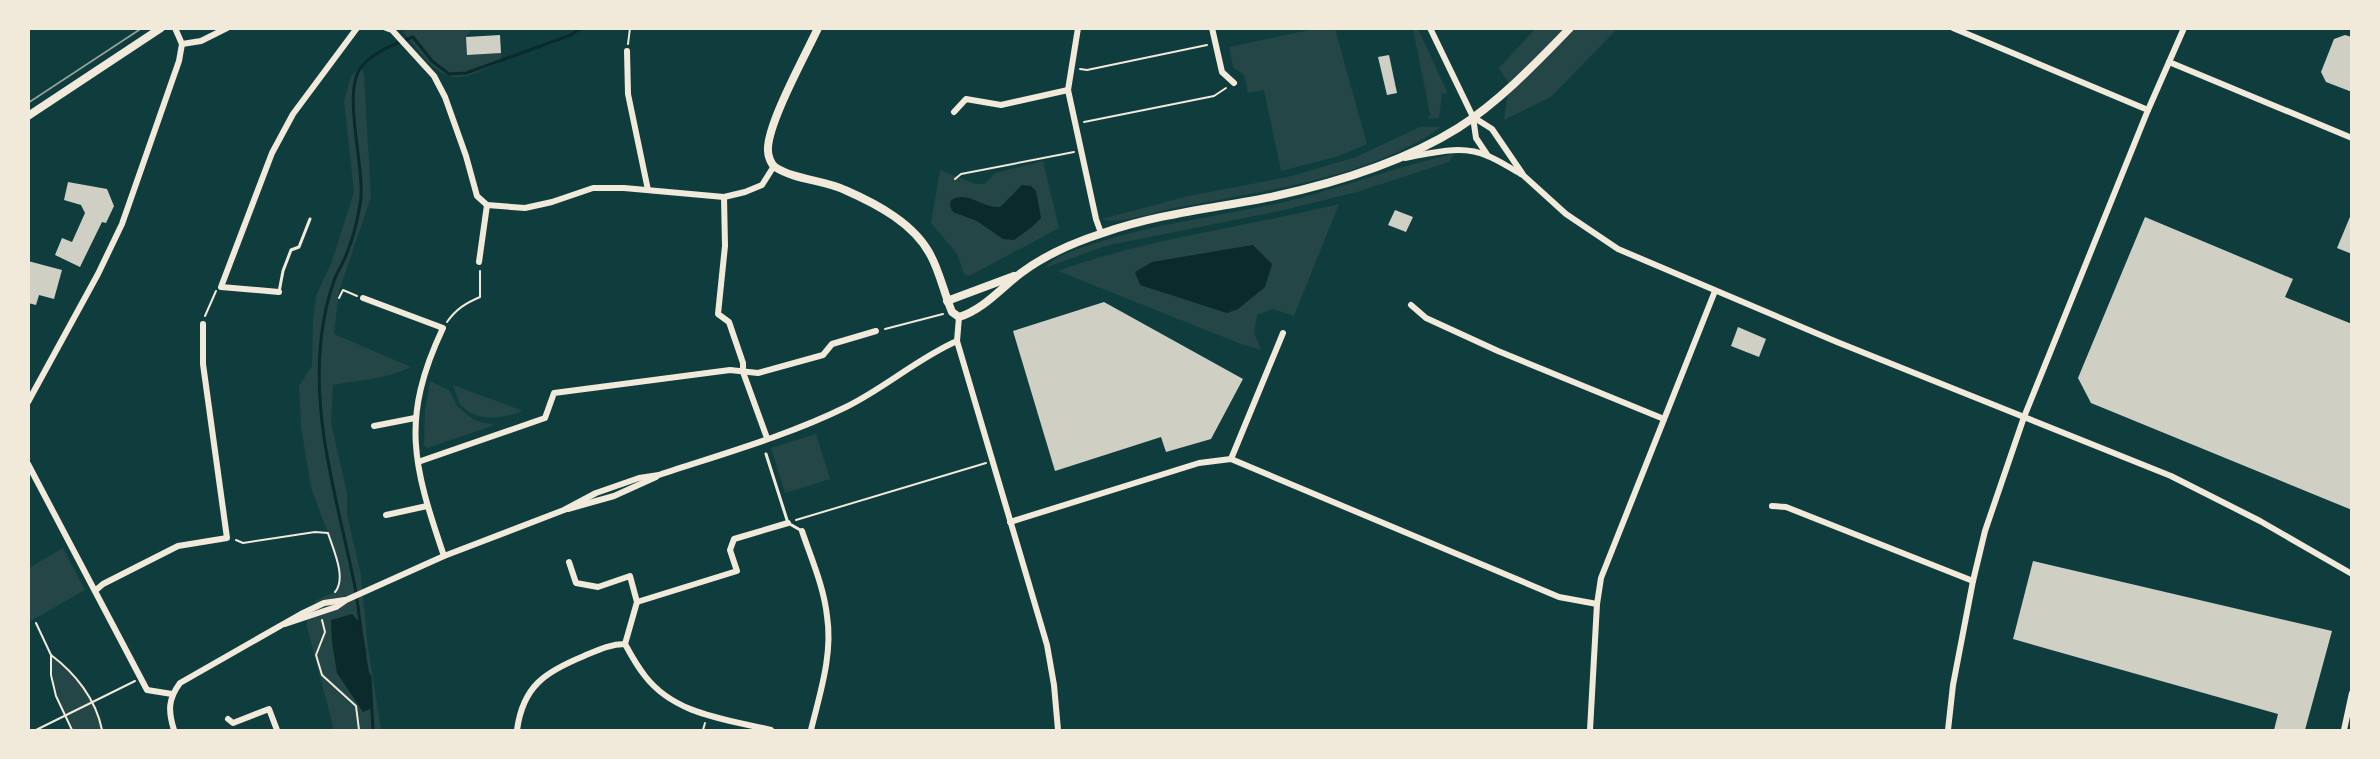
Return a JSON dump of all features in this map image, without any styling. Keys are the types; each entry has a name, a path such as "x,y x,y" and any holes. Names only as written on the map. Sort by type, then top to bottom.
{"street":[{"path":"28,116 161,28"},
{"path":"28,402 98,274 122,224 179,61 182,44 175,28"},
{"path":"182,44 201,41 227,28"},
{"path":"279,292 220,287 272,153 293,114 357,28"},
{"path":"818,28 788,91 769,141 768,152 774,166 846,190 902,222 925,245 947,302 956,314 957,341 1047,645 1054,685 1058,730"},
{"path":"1078,28 1068,90 1101,233"},
{"path":"1212,28 1222,72 1234,83"},
{"path":"1430,28 1473,117 1476,138 1488,156"},
{"path":"1397,160 1458,128 1493,103 1570,28"},
{"path":"1953,28 2148,111"},
{"path":"1948,730 1949,710 1973,580 1985,531 2024,417 2184,28"},
{"path":"391,29 434,76 445,97 466,156 477,196 488,205 525,208 552,202 593,188 648,190 724,198 762,185 774,166"},
{"path":"627,51 628,94 648,190"},
{"path":"2169,62 2352,138"},
{"path":"954,112 966,99 1001,105 1068,90"},
{"path":"1473,117 1492,129 1524,176"},
{"path":"956,314 974,312 1039,260 1101,233 1139,222 1296,191 1397,160 1458,150 1473,151 1488,156 1524,176 1566,214 1618,249 1715,291 2171,477 2260,520 2352,574"},
{"path":"724,198 725,246 718,314 729,322 743,363 743,372 767,438"},
{"path":"479,262 488,205"},
{"path":"947,302 1020,274"},
{"path":"1590,730 1597,604 1601,578 1715,291"},
{"path":"363,298 443,328 423,375 415,418 417,462 427,506 444,556"},
{"path":"1411,304 1426,318 1498,351 1664,419"},
{"path":"96,590 103,584 178,546 227,538 203,364 203,324"},
{"path":"417,462 545,418 554,393 730,370 758,373 823,355 832,344 876,331"},
{"path":"1231,459 1283,333"},
{"path":"285,624 320,614 444,556 564,510 612,488 639,478 659,475 767,438 847,406 936,350 957,341"},
{"path":"374,426 415,418"},
{"path":"1010,522 1199,463 1231,459 1559,597 1597,604"},
{"path":"28,464 96,590 140,679 147,690 172,694"},
{"path":"386,514 427,506"},
{"path":"1772,506 1786,507 1973,580"},
{"path":"637,602 737,571 730,550 734,539 788,523"},
{"path":"802,531 825,605 829,642 824,679 811,730"},
{"path":"569,562 576,582 598,586 630,576 637,602 625,644 645,676 663,694 678,705 693,711 771,730"},
{"path":"174,730 169,707 172,694 180,683 301,614 324,603 346,600"},
{"path":"517,730 523,702 541,677 559,666 603,648 614,644 625,644"},
{"path":"2344,730 2352,693"},
{"path":"228,719 233,723 269,709 277,730"}],"lane":[{"path":"279,292 283,271 291,250 300,247 310,219"},
{"path":"766,454 788,523 802,531"}],"path":[{"path":"627,51 630,28"},
{"path":"1071,68 1087,70 1216,44"},
{"path":"1076,124 1214,96 1234,83"},
{"path":"955,179 961,174 1081,150"},
{"path":"443,328 454,312 480,297 479,262"},
{"path":"203,324 214,294 220,287"},
{"path":"339,298 343,290 363,298"},
{"path":"876,331 956,314"},
{"path":"788,523 992,462"},
{"path":"227,538 243,543 315,532 328,533 335,552 339,586 337,591 332,593"},
{"path":"320,614 325,633 316,655 322,675 356,706 359,730"},
{"path":"36,623 51,655 51,675 56,696 72,730"},
{"path":"51,655 70,669 93,703 102,730"},
{"path":"36,730 140,679"}],"shaded area":[{"path":"408,29 472,29 466,37 468,55 501,53 502,62 467,76 452,77 436,69 429,62 403,32"},
{"path":"1314,29 1335,29 1367,144 1339,156 1281,171 1264,90 1248,93 1244,75 1233,67 1229,47"},
{"path":"1413,29 1418,29 1448,94 1442,93 1439,118 1428,119 1430,114"},
{"path":"1535,29 1617,29 1551,97 1504,120 1509,84 1499,68"},
{"path":"361,67 364,75 371,197 339,291 334,334 411,367 382,377 333,385 331,423 347,493 347,515 361,575 367,640 381,730 334,730 306,623 317,607 315,601 337,591 340,577 335,552 311,488 301,426 299,386 312,366 316,296 332,261 354,192 344,101 351,76"},
{"path":"1420,127 1441,127 1413,144 1348,171 1276,189 1128,219 1102,219 1189,196 1292,176 1356,157"},
{"path":"1454,154 1449,162 1357,192 1284,210 1105,246 1045,268 1055,259 1068,253 1119,236 1304,197"},
{"path":"1043,161 1059,228 969,276 964,274 957,254 931,223 940,170 975,184 985,184 995,173"},
{"path":"1022,185 1031,186 1036,191 1041,218 1014,240 1003,239 977,221 953,212 950,206 951,200 963,197 993,207 1000,207"},
{"path":"1339,204 1294,316 1272,309 1257,315 1254,333 1261,350 1058,271 1162,241"},
{"path":"1253,245 1272,264 1265,287 1238,309 1227,313 1140,285 1135,272 1152,262"},
{"path":"430,381 449,390 457,406 470,417 495,425 427,448 424,445 425,410"},
{"path":"453,385 521,410 521,412 490,418 475,415 460,404"},
{"path":"816,434 830,479 785,493 771,448"},
{"path":"63,548 85,590 29,622 29,568"},
{"path":"352,614 360,623 371,683 372,708 363,712 337,673 332,642 331,620"},
{"path":"51,656 84,688 95,708 102,730 72,730 57,694"}],"building":[{"path":"500,35 501,53 467,55 466,37"},
{"path":"2345,35 2352,37 2352,92 2326,82 2321,72 2334,39"},
{"path":"1389,55 1397,93 1387,95 1378,57"},
{"path":"68,182 107,189 114,206 106,223 102,222 80,267 55,255 62,238 72,242 85,213 81,205 64,200"},
{"path":"1395,210 1413,217 1406,232 1388,225"},
{"path":"2352,212 2352,254 2337,248"},
{"path":"2145,217 2293,279 2285,297 2352,324 2352,510 2091,403 2078,378"},
{"path":"28,261 62,270 54,299 39,295 36,305 28,303"},
{"path":"1104,302 1243,379 1211,439 1166,452 1161,437 1055,471 1013,331"},
{"path":"1738,327 1766,339 1759,357 1731,346"},
{"path":"2033,561 2332,631 2305,730 2274,730 2278,714 2013,639"}],"waterway":[{"path":"365,654 354,582 323,432 319,371 324,317 336,276 351,241 360,205 360,172 353,94 356,78 362,66 373,56 413,37 432,61 449,74 466,73 571,35 581,28"},
{"path":"370,676 373,730"}],"tram line":[{"path":"28,103 142,28"}]}
